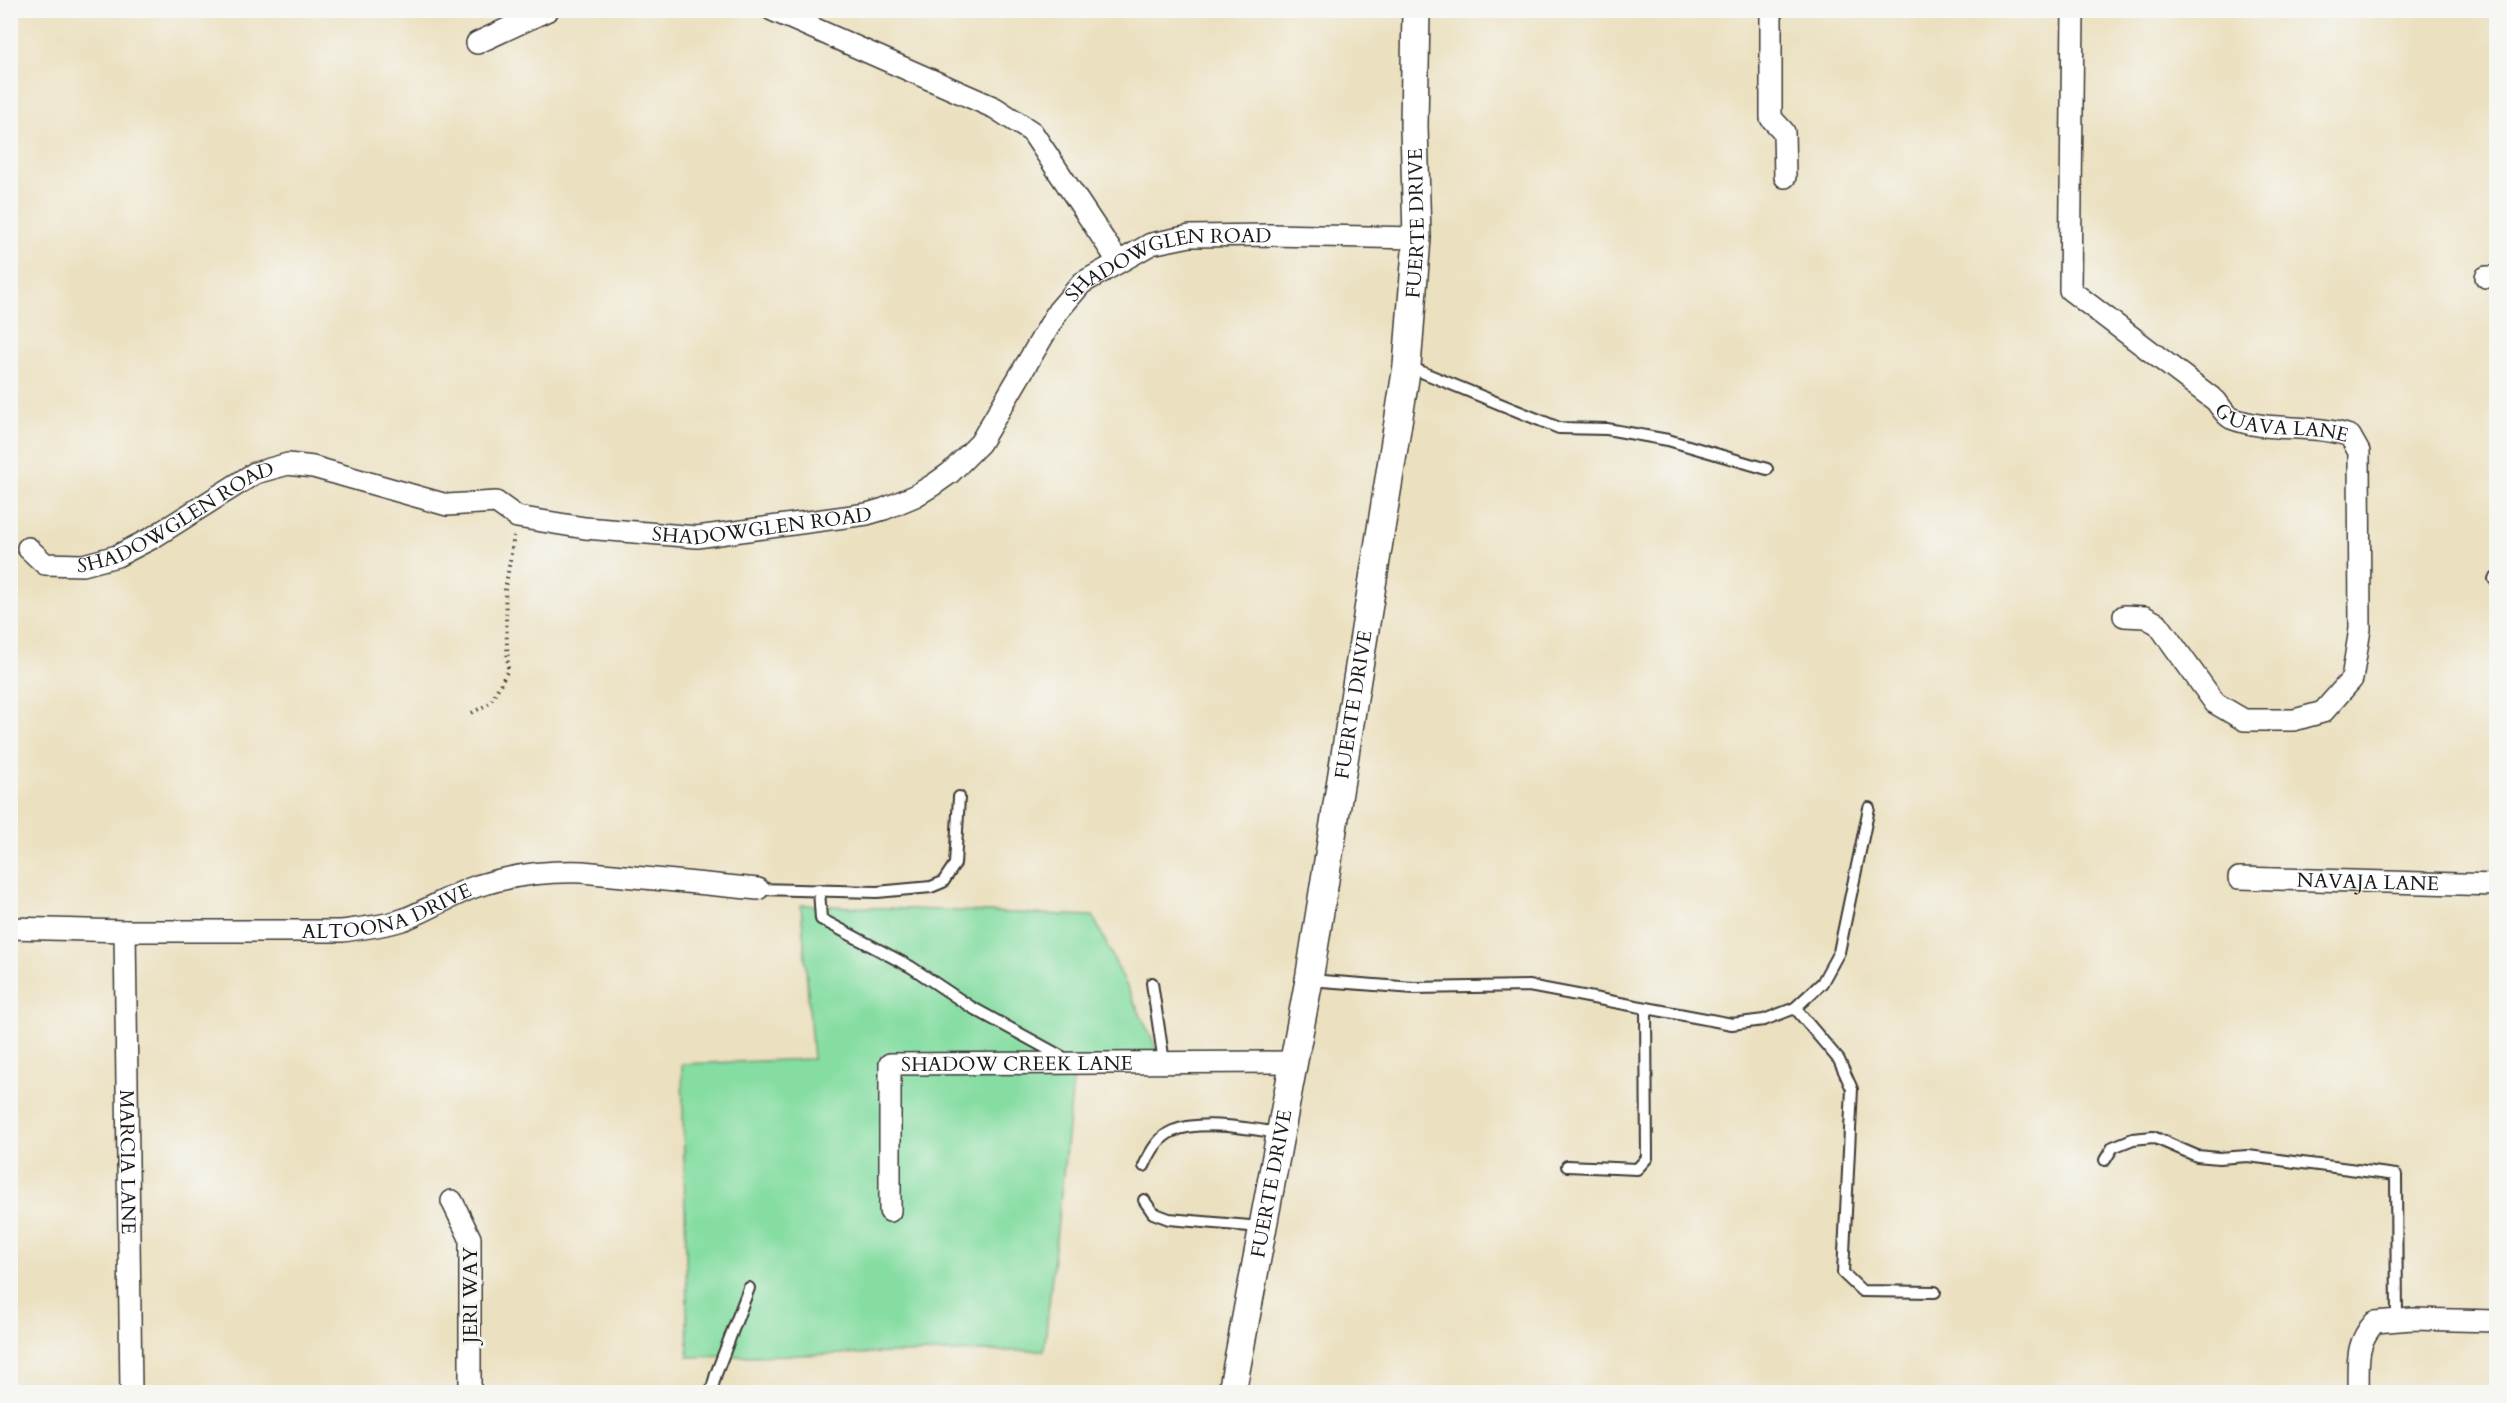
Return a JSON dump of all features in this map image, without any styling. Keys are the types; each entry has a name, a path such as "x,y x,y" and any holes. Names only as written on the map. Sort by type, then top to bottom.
{"street":[{"path":"477,43 548,10"},
{"path":"771,10 995,108 1032,132 1118,261"},
{"name":"FUERTE DRIVE","path":"1233,1392 1309,980 1407,366 1417,238 1414,126 1416,10"},
{"path":"1771,10 1771,118 1784,132 1785,177"},
{"name":"GUAVA LANE","path":"2073,10 2070,290 2216,401 2229,417 2271,426 2338,432 2350,436 2359,452 2360,629 2352,679 2323,712 2294,720 2244,720 2214,703 2158,624 2145,617 2124,616"},
{"name":"SHADOWGLEN ROAD","path":"28,548 45,564 83,565 117,556 153,538 255,473 288,464 314,467 447,505 496,502 517,517 585,528 697,537 867,514 900,503 933,485 966,458 980,443 1058,311 1082,283 1118,261 1152,244 1190,236 1417,238"},
{"name":"ALTOONA DRIVE","path":"10,928 125,931 342,931 376,927 404,919 477,886 516,876 556,872 600,873 758,889"},
{"name":"NAVAJA LANE","path":"2239,878 2496,885"},
{"name":"MARCIA LANE","path":"125,931 131,1392"},
{"name":"SHADOW CREEK LANE","path":"890,1211 890,1064 1293,1062"},
{"name":"JERI WAY","path":"452,1201 470,1238 470,1392"},
{"path":"2358,1392 2360,1343 2364,1334 2375,1322 2397,1320 2496,1321"}],"lane":[{"path":"1407,366 1559,428 1607,429 1668,440 1767,469"},
{"path":"758,889 877,892 932,887 943,882 955,864 959,797"},
{"path":"1309,980 1414,988 1529,986 1732,1024 1764,1020 1795,1008 1822,983 1839,952 1869,807"},
{"path":"819,890 821,919 911,967 971,1007 1075,1063"},
{"path":"1152,983 1164,1062"},
{"path":"1567,1166 1637,1169 1647,1158 1646,1008"},
{"path":"1795,1008 1839,1060 1852,1089 1843,1273 1862,1291 1935,1292"},
{"path":"1144,1166 1153,1148 1172,1131 1208,1126 1281,1133"},
{"path":"2105,1160 2113,1147 2133,1139 2153,1137 2197,1156 2219,1158 2248,1156 2396,1175 2397,1320"},
{"path":"1144,1200 1153,1213 1169,1219 1264,1227"},
{"path":"711,1392 749,1288"}],"path":[{"path":"472,713 490,702 508,670 505,590 517,517"}],"green space":[{"path":"801,905 1093,916 1164,1064 1075,1063 1044,1350 688,1357 682,1064 813,1059"}]}
